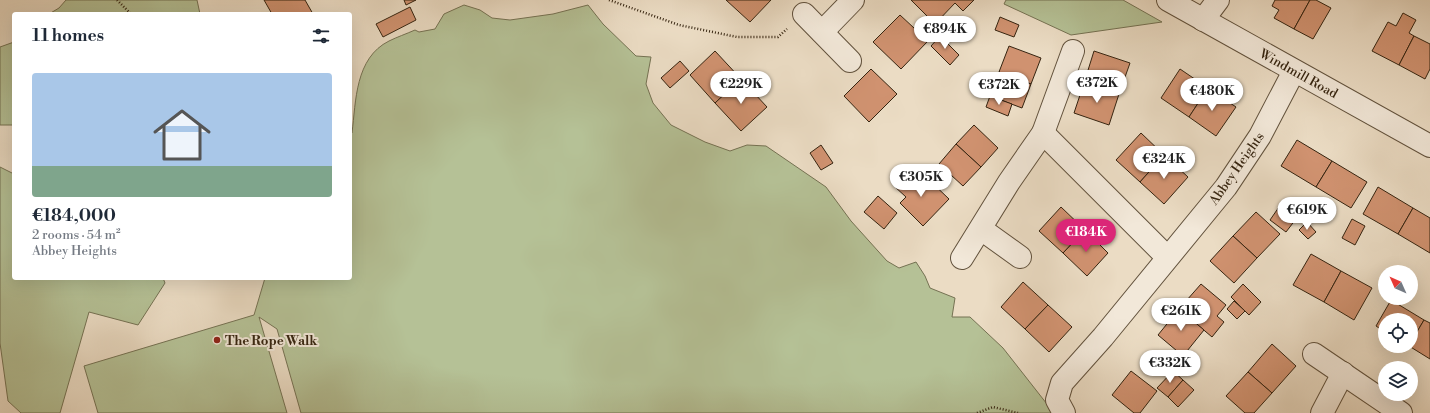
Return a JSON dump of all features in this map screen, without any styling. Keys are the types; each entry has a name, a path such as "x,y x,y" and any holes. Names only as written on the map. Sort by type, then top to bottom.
{"street":[{"path":"822,32 854,0"},
{"name":"Windmill Road","path":"1168,0 1430,146"},
{"path":"1203,20 1218,0"},
{"path":"804,14 850,61"},
{"path":"962,258 1009,182 1043,132 1073,51"},
{"name":"Abbey Heights","path":"1064,413 1057,400 1062,383 1103,337 1167,257 1226,187 1260,136 1294,71"},
{"path":"1043,132 1167,257"},
{"path":"981,229 1020,257"},
{"path":"1314,354 1401,413"},
{"path":"1322,413 1343,373"}],"path":[{"path":"118,0 129,12"},
{"path":"609,0 679,25 737,37 778,37 804,14"},
{"path":"977,413 993,407 1018,413"}],"green space":[{"path":"66,0 197,0 200,12 52,12 59,8"},
{"path":"1006,0 1123,0 1162,22 1071,35 1004,4"},
{"path":"464,5 480,10 492,18 510,20 553,14 588,5 603,24 636,56 651,57 646,84 653,103 671,125 705,142 730,151 747,145 766,146 826,187 851,221 887,261 899,268 916,262 925,276 930,288 955,298 952,317 970,317 1003,348 1054,413 301,413 277,329 259,317 287,413 98,413 84,366 254,315 264,280 352,280 352,133 356,94 363,69 369,58 389,41 415,30 419,32 435,29 444,14"},
{"path":"12,43 12,125 0,125 0,47"},
{"path":"0,167 12,173 12,280 164,280 165,283 138,325 89,312 60,413 21,413 8,401 0,343"}],"building":[{"path":"264,0 305,0 312,12 271,12"},
{"path":"404,0 416,0 406,5"},
{"path":"726,0 771,0 750,22"},
{"path":"911,0 974,0 963,11 955,3 935,24"},
{"path":"1275,0 1310,0 1294,29 1274,18 1279,10 1272,6"},
{"path":"1310,0 1316,0 1331,8 1313,39 1294,29"},
{"path":"410,7 416,20 383,37 376,24"},
{"path":"1403,13 1416,20 1409,33 1414,36 1399,65 1372,51 1388,22 1396,26"},
{"path":"900,15 928,41 901,69 873,42"},
{"path":"1000,17 1019,25 1014,37 995,30"},
{"path":"940,36 959,55 950,65 931,46"},
{"path":"1414,36 1430,44 1430,69 1425,79 1399,65"},
{"path":"1009,46 1041,58 1031,84 999,72"},
{"path":"715,51 741,79 715,103 690,75"},
{"path":"1094,51 1130,63 1119,94 1084,83"},
{"path":"680,61 689,71 670,88 661,78"},
{"path":"871,69 897,94 869,122 844,96"},
{"path":"1180,69 1208,88 1189,117 1161,98"},
{"path":"999,72 1031,84 1022,108 990,96"},
{"path":"741,79 767,107 741,131 715,103"},
{"path":"1084,83 1119,94 1109,125 1074,113"},
{"path":"1208,88 1236,107 1216,136 1189,117"},
{"path":"990,96 1012,104 1008,116 986,107"},
{"path":"974,125 998,148 981,167 956,144"},
{"path":"1141,133 1164,155 1140,182 1116,160"},
{"path":"1297,140 1332,161 1316,187 1281,166"},
{"path":"956,144 981,167 963,186 939,164"},
{"path":"821,145 833,163 821,170 810,153"},
{"path":"1164,155 1188,177 1164,204 1140,182"},
{"path":"1332,161 1367,182 1351,208 1316,187"},
{"path":"905,174 917,185 926,177 949,199 923,226 900,203 906,197 894,186"},
{"path":"1378,187 1413,208 1398,234 1363,214"},
{"path":"878,196 897,213 884,229 864,212"},
{"path":"1061,207 1085,230 1063,253 1039,231"},
{"path":"1279,207 1296,219 1286,232 1270,220"},
{"path":"1413,208 1430,218 1430,253 1398,234"},
{"path":"1256,212 1280,234 1257,258 1233,236"},
{"path":"1352,219 1365,226 1355,245 1342,238"},
{"path":"1307,222 1316,232 1308,239 1299,230"},
{"path":"1085,230 1108,253 1087,276 1063,253"},
{"path":"1233,236 1257,258 1234,283 1210,261"},
{"path":"1311,254 1341,271 1324,302 1293,285"},
{"path":"1341,271 1372,288 1354,320 1324,302"},
{"path":"1023,282 1048,305 1025,329 1001,307"},
{"path":"1201,284 1226,305 1217,316 1224,322 1212,337 1179,309"},
{"path":"1243,284 1261,302 1249,315 1231,297"},
{"path":"1234,301 1245,311 1237,319 1227,309"},
{"path":"1048,305 1072,327 1049,352 1025,329"},
{"path":"1388,305 1399,305 1412,313 1384,313"},
{"path":"1179,309 1204,330 1183,356 1158,335"},
{"path":"1418,316 1424,320 1418,330"},
{"path":"1424,320 1430,323 1430,359 1418,352 1418,330"},
{"path":"1272,344 1296,366 1272,393 1248,372"},
{"path":"1131,371 1157,391 1140,413 1134,413 1112,395"},
{"path":"1173,371 1183,380 1168,397 1157,388"},
{"path":"1248,372 1272,393 1254,413 1245,413 1226,396"},
{"path":"1183,380 1194,390 1178,407 1168,397"}],"place":[{"name":"The Rope Walk","path":"217,340"}]}
